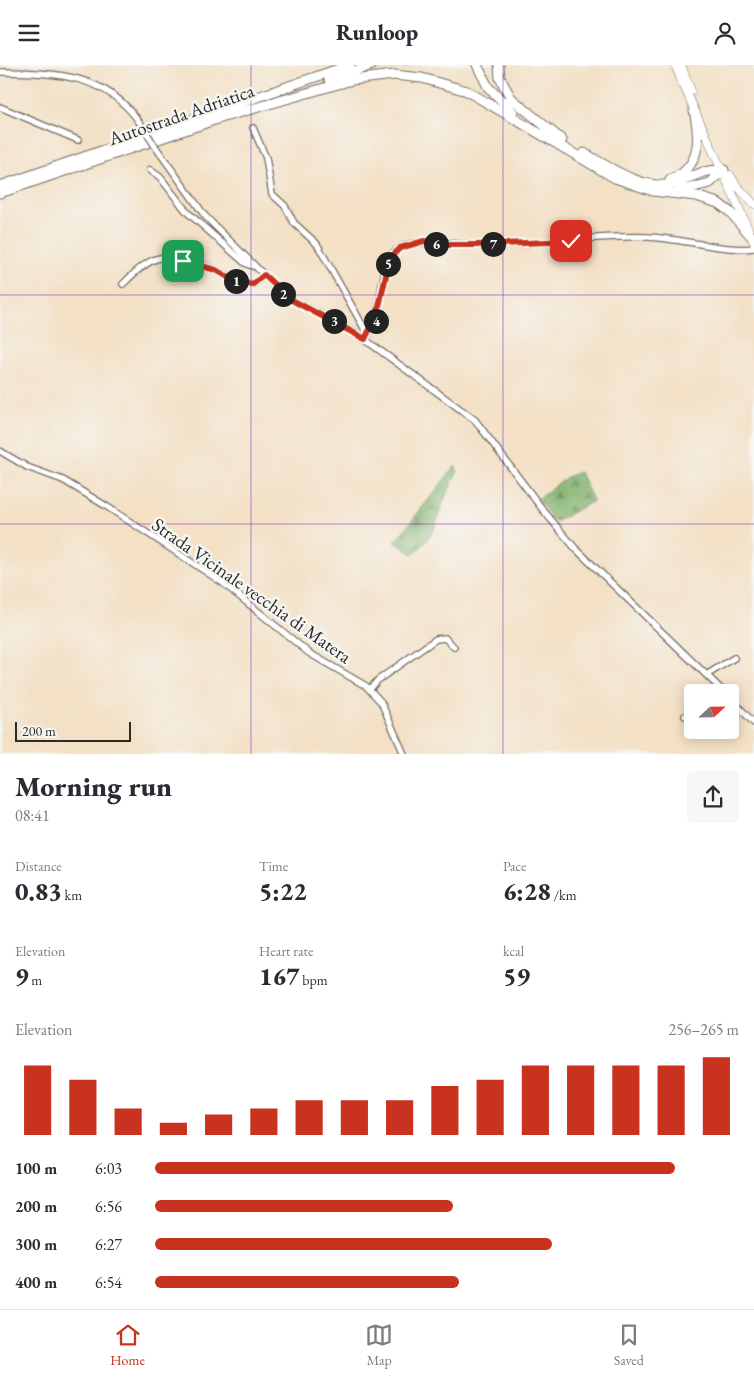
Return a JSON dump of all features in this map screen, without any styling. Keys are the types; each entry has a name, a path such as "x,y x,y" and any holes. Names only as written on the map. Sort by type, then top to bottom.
{"highway":[{"name":"Autostrada Adriatica","path":"0,186 350,65"},
{"name":"Autostrada Adriatica","path":"0,193 372,65"},
{"path":"477,65 488,87 497,97 532,125 615,178 638,186 668,193 701,197 718,203 730,212 752,238"},
{"path":"499,65 500,78 511,99 559,142"},
{"path":"224,117 352,79 394,75 422,78 467,91 559,142 629,176 654,184 674,184 708,170 724,169"},
{"path":"654,184 678,176 688,168 694,159 699,139 694,110"},
{"path":"668,193 710,183 724,169"}],"main road":[{"path":"675,65 694,110 724,169"},
{"path":"681,65 752,238"},
{"path":"716,149 737,186 754,204"},
{"path":"745,222 754,225 752,238"}],"street":[{"path":"0,72 53,73 84,81 119,99 140,123 205,216 258,270 290,299 367,337 479,424 567,539 716,684"},
{"path":"0,107 78,140"},
{"path":"253,128 266,158 272,194 285,206 294,223 317,244 367,337"},
{"path":"150,170 160,177 187,212 245,263 258,270"},
{"path":"367,337 379,309 390,258 397,250 420,242 476,245 636,237 754,248"},
{"path":"123,284 134,272 159,258 170,258 210,268 244,284 252,285 264,275"},
{"name":"Strada Vicinale vecchia di Matera","path":"0,451 27,467 62,480 121,516 223,583 309,653 370,689 381,702 404,754"},
{"path":"370,689 378,680 436,639 443,637 454,647"},
{"path":"708,675 734,658"},
{"path":"739,707 754,723"}],"green space":[{"path":"455,466 458,471 445,497 435,527 425,543 413,554 395,542"},
{"path":"580,472 593,501 555,522 538,499 567,477"}],"route":[{"path":"183,261 216,270 244,284 252,285 264,275 285,296 345,326 365,339 371,332 379,309 390,258 400,248 424,241 442,245 571,241"}]}
